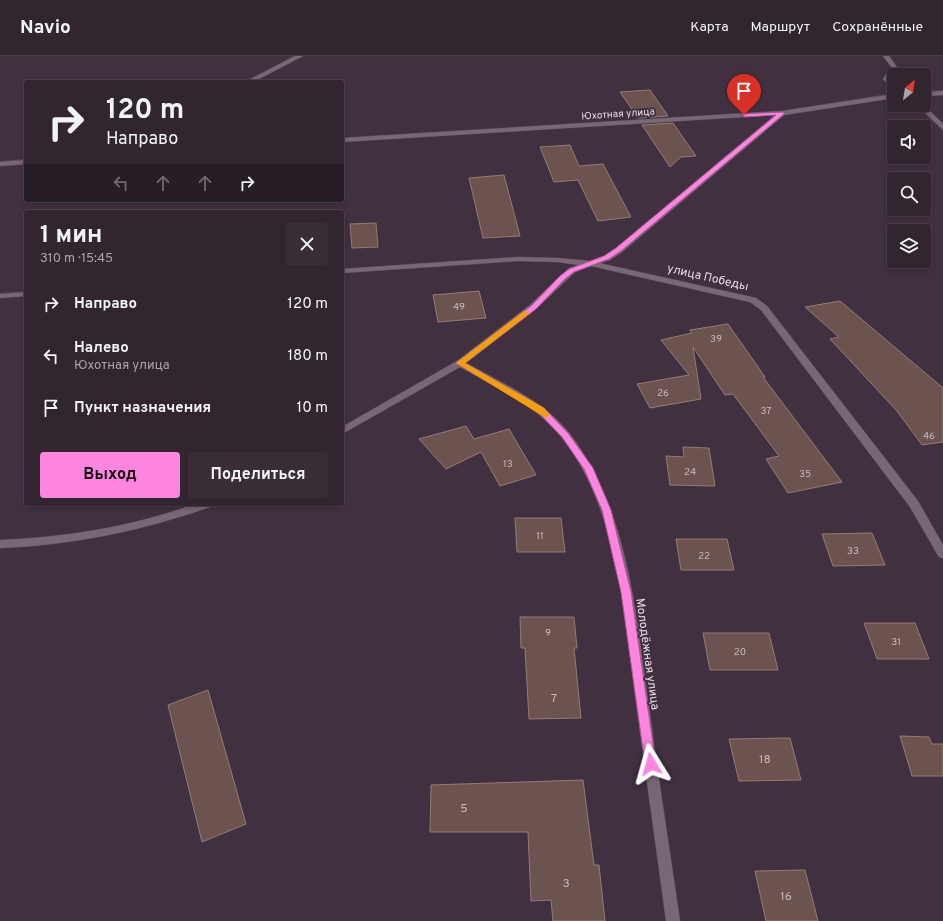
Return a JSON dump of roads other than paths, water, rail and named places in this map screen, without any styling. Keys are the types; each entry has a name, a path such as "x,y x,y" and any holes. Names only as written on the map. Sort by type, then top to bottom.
{"street":[{"path":"252,80 300,56"},
{"path":"886,56 895,68"},
{"path":"931,94 943,93"},
{"name":"Юхотная улица","path":"344,140 782,113 887,97"},
{"path":"927,112 943,128"},
{"path":"344,430 460,363 533,307 572,270 607,258 619,250 782,113"},
{"path":"0,164 24,162"},
{"name":"улица Победы","path":"344,271 518,259 592,264 753,300 764,308 914,504 943,554"},
{"path":"0,296 24,294"},
{"name":"Молодёжная улица","path":"460,363 541,410 565,435 588,468 606,510 626,592 673,921"},
{"path":"0,544 37,543 123,529 183,513 201,506"}]}
